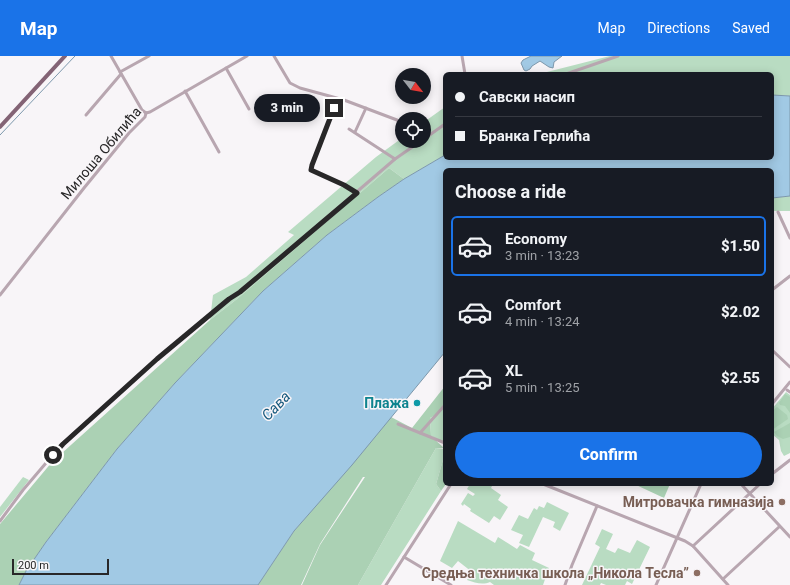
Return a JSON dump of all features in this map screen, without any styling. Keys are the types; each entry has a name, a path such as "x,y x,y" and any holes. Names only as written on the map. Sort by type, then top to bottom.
{"main road":[{"path":"0,127 65,56"}],"street":[{"path":"111,56 142,110 146,113"},
{"path":"86,115 121,73 149,56"},
{"name":"Милоша Обилића","path":"0,295 84,188 129,133 145,117 146,113 246,56"},
{"path":"274,56 290,83 300,88 337,98 395,119"},
{"path":"462,56 465,72"},
{"path":"572,72 618,56"},
{"path":"226,68 249,109"},
{"path":"185,91 219,152"},
{"path":"337,98 311,168 313,171 344,185 357,193"},
{"path":"355,132 366,108"},
{"path":"431,134 443,125"},
{"path":"349,129 396,159"},
{"path":"0,521 23,490 63,444 157,359 229,299 240,292 411,148"},
{"path":"778,212 790,238"},
{"path":"774,288 790,276"},
{"path":"774,352 790,367"},
{"path":"774,402 790,382"},
{"path":"420,433 443,407"},
{"path":"398,424 443,442"},
{"path":"774,472 790,460"},
{"path":"386,585 450,486"},
{"path":"552,486 693,546 728,585"},
{"path":"656,585 700,486"},
{"path":"743,486 779,527 790,537"},
{"path":"693,546 758,486"},
{"path":"565,585 597,506"},
{"path":"723,579 779,527"},
{"path":"404,557 451,585"}],"green space":[{"path":"610,56 790,56 790,96 774,95 774,72 547,72"},
{"path":"443,108 443,156 404,179 389,168 237,299 210,320 213,295 246,277 294,235 288,232 376,157 395,143 395,148 431,148 431,117"},
{"path":"389,168 404,179 327,235 263,291 175,383 117,449 46,542 26,571 19,585 0,585 0,524 52,462 210,320 237,299"},
{"path":"790,196 790,211 774,211 774,198"},
{"path":"443,389 443,407 430,418 431,436 443,448 436,448 358,585 302,585 320,545 365,477 363,477 320,544 301,585 258,585 294,531 391,417 412,428"},
{"path":"786,392 790,395 790,453 784,456 781,451 779,440 774,436 774,407"},
{"path":"785,394 790,397 790,413 785,406 780,405 779,403"},
{"path":"443,407 443,442 431,436 430,418"},
{"path":"777,407 787,415 788,419 774,429 774,409"},
{"path":"790,423 790,437 783,439 777,436 774,432"},
{"path":"436,448 443,449 443,460 436,484 441,491 381,585 358,585"},
{"path":"443,460 443,486 445,486 441,491 436,484"},
{"path":"23,477 29,480 0,517 0,507"},
{"path":"469,486 492,486 491,488 501,495 498,500 508,507 500,520 494,516 489,523 470,511 471,509 464,504 463,506 461,504 468,493 473,496 475,494 467,489"},
{"path":"638,486 669,486 664,498"},
{"path":"547,502 569,513 560,531 553,527 555,522 543,517 529,547 519,543 523,535 511,530 519,515 528,519 534,508 537,510 539,506 544,508"},
{"path":"458,521 495,543 498,537 517,549 520,545 535,553 532,560 549,568 543,585 494,585 490,582 476,583 467,580 472,572 458,561 452,568 440,561"},
{"path":"602,529 613,534 606,549 615,553 618,548 630,553 637,540 650,547 632,584 627,581 625,585 606,585 601,583 600,585 582,585 600,547 595,544"}],"water":[{"path":"531,56 562,56 554,62 553,68 540,61 526,71 521,63 523,60"},
{"name":"Сава","path":"774,95 790,96 790,196 774,198 774,168 443,168 443,354 352,465 294,531 258,585 19,585 26,571 46,542 117,449 175,383 263,291 327,235 404,179 443,156 443,160 774,160"}],"waterway":[{"path":"0,135 75,56"}],"place":[{"name":"Плажа","path":"417,403"},
{"name":"Митровачка гимназија","path":"782,502"},
{"name":"Средња техничка школа „Никола Тесла”","path":"697,573"}],"route":[{"path":"53,455 63,444 157,359 229,299 240,292 357,193 344,185 311,170 334,108"}]}
